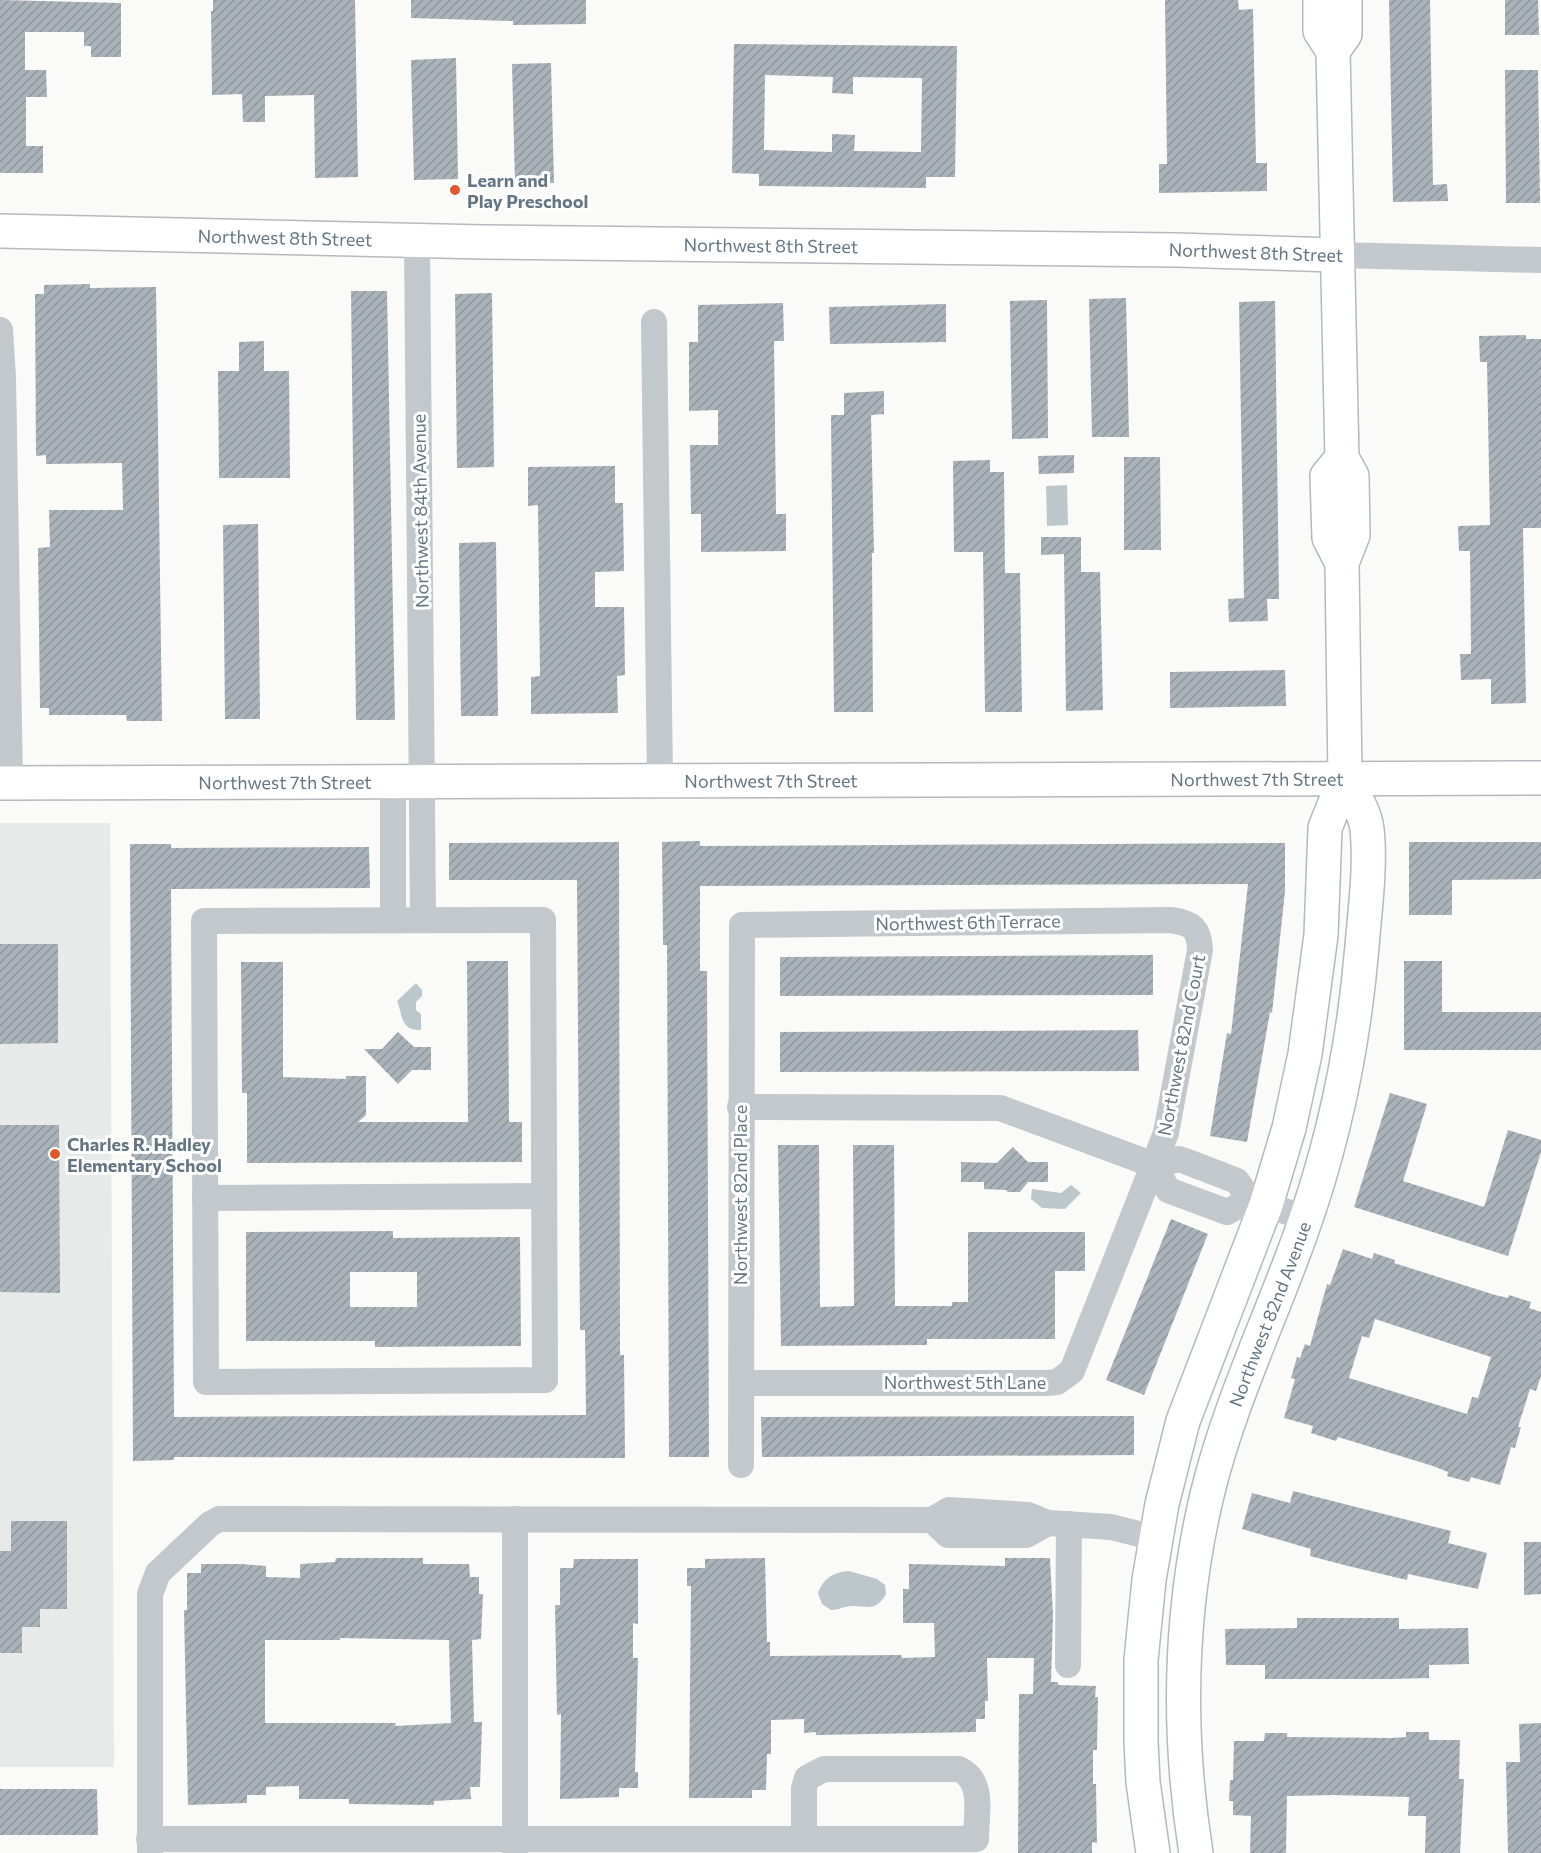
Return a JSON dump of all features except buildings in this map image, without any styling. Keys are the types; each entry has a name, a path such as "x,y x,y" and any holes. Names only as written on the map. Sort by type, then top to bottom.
{"street":[{"name":"Northwest 82nd Avenue","path":"1196,1853 1185,1771 1183,1690 1187,1611 1196,1548 1208,1494 1230,1417 1306,1218 1325,1156 1343,1079 1361,964 1367,829 1345,778 1342,563 1353,535 1352,476 1341,458 1333,51 1320,31 1320,0"},
{"name":"Northwest 82nd Avenue","path":"1333,51 1345,34 1345,0"},
{"name":"Northwest 8th Street","path":"0,231 417,240 1177,250 1541,260"},
{"name":"Northwest 84th Avenue","path":"408,782 417,240"},
{"path":"654,322 660,780"},
{"path":"0,330 3,377 5,783"},
{"name":"Northwest 82nd Avenue","path":"1153,1853 1143,1782 1141,1660 1155,1538 1184,1421 1258,1203 1289,1128 1312,1012 1321,935 1324,828 1345,778"},
{"name":"Northwest 7th Street","path":"5,783 1541,778"},
{"path":"408,782 423,920"},
{"path":"393,920 408,782"},
{"path":"393,920 543,920 545,1380 206,1382 204,921 393,920"},
{"name":"Northwest 6th Terrace","path":"742,925 1172,920 1193,925"},
{"name":"Northwest 82nd Place","path":"741,1465 742,925"},
{"name":"Northwest 82nd Court","path":"1154,1165 1166,1133 1200,950 1198,931 1193,925"},
{"path":"740,1107 1000,1108 1154,1165 1179,1159 1237,1181 1258,1203 1306,1218"},
{"name":"Northwest 5th Lane","path":"741,1383 1047,1383 1067,1377 1072,1371 1154,1165"},
{"path":"205,1198 544,1196"},
{"path":"804,1839 804,1788 807,1778 814,1772 824,1769 959,1769 973,1780 976,1789 976,1846 804,1839 703,1846 150,1846 150,1594 158,1573 210,1524 229,1517 932,1520 949,1510 1028,1515 1059,1524 1112,1527 1155,1538"},
{"path":"515,1519 515,1846"},
{"path":"1059,1524 1068,1665"}],"shaded area":[{"path":"1067,485 1068,525 1047,526 1046,486"},
{"name":"Charles R. Hadley Elementary School","path":"0,823 110,823 114,1767 0,1767"},
{"path":"416,983 422,990 422,996 416,1002 416,1010 421,1014 421,1030 414,1030 406,1025 397,1001"},
{"path":"1071,1185 1081,1193 1065,1209 1042,1208 1031,1199 1032,1189 1061,1193"},
{"path":"849,1571 877,1579 885,1585 886,1594 882,1600 871,1607 849,1606 831,1610 822,1604 818,1593 823,1583 834,1574"}],"place":[{"name":"Learn and Play Preschool","path":"455,190"},
{"name":"Charles R. Hadley Elementary School","path":"55,1154"}]}
